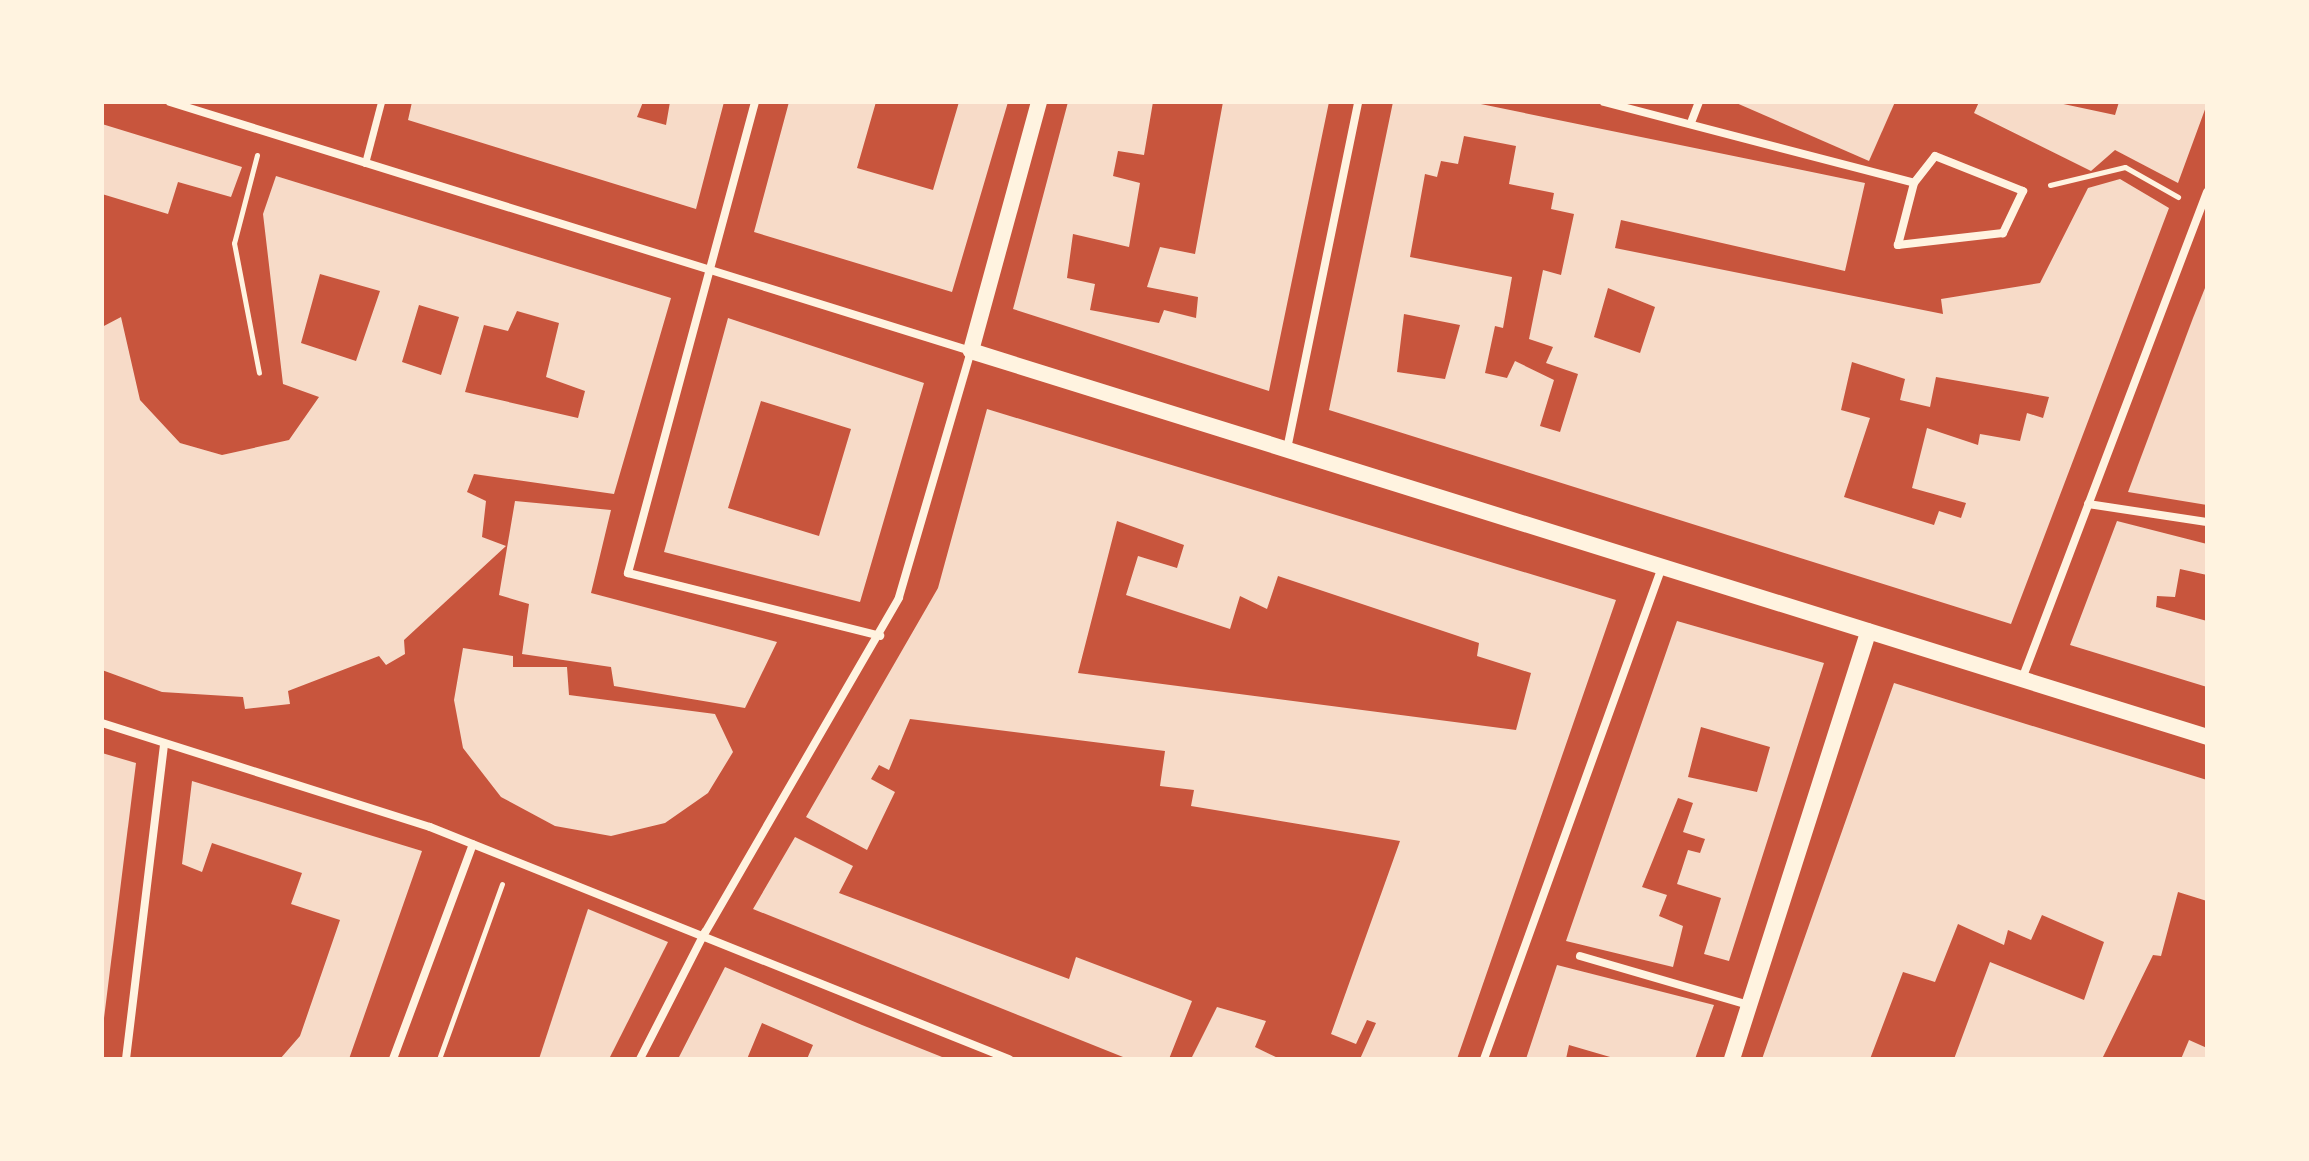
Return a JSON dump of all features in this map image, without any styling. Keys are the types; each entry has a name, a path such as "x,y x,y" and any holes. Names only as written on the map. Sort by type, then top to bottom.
{"main road":[{"path":"1039,102 971,351 2207,737"},
{"path":"1732,1059 1869,631"}],"street":[{"path":"170,102 971,351 899,598 880,636 705,932 640,1059"},
{"path":"365,163 381,102"},
{"path":"755,102 628,573 880,636"},
{"path":"1287,449 1358,102"},
{"path":"1604,102 1692,120 1914,183"},
{"path":"1692,120 1699,102"},
{"path":"1935,156 2023,191 2003,233 1898,245 1914,183 1935,156"},
{"path":"2022,679 2207,192"},
{"path":"2088,504 2207,522"},
{"path":"1484,1059 1662,567"},
{"path":"102,723 473,844 705,932 1009,1059"},
{"path":"126,1059 164,744"},
{"path":"393,1059 473,844"},
{"path":"1580,956 1749,1005"}],"path":[{"path":"259,373 234,243 264,131"},
{"path":"2023,191 2125,167 2200,209"},
{"path":"439,1059 502,884"},
{"path":"490,894 498,897"}],"building":[{"path":"412,102 643,102 637,117 666,125 670,102 724,102 696,209 408,120"},
{"path":"789,102 876,102 857,168 933,190 959,102 1008,102 952,292 754,232"},
{"path":"1068,102 1153,102 1144,155 1118,151 1113,176 1140,183 1129,247 1073,234 1067,278 1095,284 1090,310 1159,323 1164,310 1196,318 1198,297 1147,287 1160,247 1195,254 1223,102 1329,102 1269,391 1013,309"},
{"path":"1393,102 1471,102 1865,183 1845,271 1621,220 1615,248 1943,314 1941,299 2040,283 2088,188 2120,179 2169,208 2011,624 1329,410","holes":["1464,136 1516,146 1509,184 1554,193 1551,209 1574,214 1561,275 1543,270 1529,339 1553,347 1546,363 1578,374 1560,432 1540,426 1554,380 1515,361 1507,378 1485,373 1495,326 1503,328 1512,277 1410,257 1425,174 1437,177 1441,161 1458,164","1608,288 1655,307 1640,353 1594,337","1404,314 1460,325 1445,379 1397,372","1852,362 1905,379 1900,400 1930,407 1936,377 2049,397 2043,418 2027,413 2020,441 1980,434 1978,445 1927,428 1912,488 1966,503 1961,518 1939,511 1934,525 1844,497 1870,418 1841,410"]},
{"path":"1734,102 1895,102 1869,161"},
{"path":"1979,102 2054,102 2115,115 2119,102 2207,104 2178,183 2115,150 2091,171 1974,113"},
{"path":"102,124 242,167 231,197 178,182 168,214 102,194"},
{"path":"276,176 671,298 614,494 474,474 467,492 486,501 482,537 506,546 404,640 405,654 386,665 379,656 288,691 290,704 245,709 243,697 162,692 102,670 102,327 121,317 140,400 180,443 222,455 289,440 319,397 283,384 263,214","holes":["320,274 380,291 356,361 301,343","419,305 459,317 441,375 402,362","517,311 559,323 546,377 585,391 578,418 465,392 484,325 508,331"]},
{"path":"2207,283 2207,505 2128,492 2193,318"},
{"path":"728,318 924,383 860,602 664,552","holes":["761,401 851,429 819,536 728,508"]},
{"path":"987,409 1616,600 1457,1059 1360,1059 1376,1023 1367,1020 1356,1044 1331,1034 1400,841 1191,806 1194,790 1160,786 1165,751 910,719 889,770 879,765 871,779 895,792 867,850 806,817 938,588","holes":["1117,521 1184,545 1177,568 1138,556 1126,595 1230,629 1240,596 1267,609 1278,576 1479,643 1477,656 1531,673 1516,730 1078,673"]},
{"path":"515,501 611,510 591,593 777,642 745,708 614,686 611,667 522,654 529,604 499,595"},
{"path":"2117,521 2207,544 2207,575 2180,569 2175,597 2157,596 2156,607 2207,621 2207,687 2070,645"},
{"path":"1677,621 1824,663 1729,961 1704,954 1721,898 1677,884 1688,850 1700,853 1705,839 1683,832 1693,803 1678,798 1642,887 1667,895 1659,916 1683,926 1673,967 1566,941","holes":["1701,727 1770,747 1757,792 1688,777"]},
{"path":"463,648 513,656 513,667 567,667 569,695 715,714 733,752 708,793 665,823 611,836 555,826 501,797 463,748 454,700"},
{"path":"1894,683 2207,780 2207,901 2178,892 2161,956 2153,955 2102,1059 1954,1059 1990,962 2084,1000 2104,942 2042,915 2031,940 2008,930 2004,945 1958,924 1935,982 1903,972 1870,1059 1762,1059"},
{"path":"102,753 136,763 104,1018 102,1018"},
{"path":"192,781 422,851 349,1059 280,1059 300,1036 340,920 291,904 302,873 212,843 202,872 182,864"},
{"path":"795,837 853,866 839,893 1069,979 1076,957 1192,1001 1169,1059 1128,1059 753,909"},
{"path":"588,909 668,942 609,1059 539,1059"},
{"path":"1557,965 1714,1005 1695,1059 1617,1059 1569,1045 1566,1059 1526,1059"},
{"path":"725,967 947,1059 807,1059 813,1045 762,1023 747,1059 678,1059"},
{"path":"1217,1007 1266,1021 1255,1047 1280,1059 1191,1059"},
{"path":"2189,1040 2207,1048 2207,1059 2181,1059"}]}
